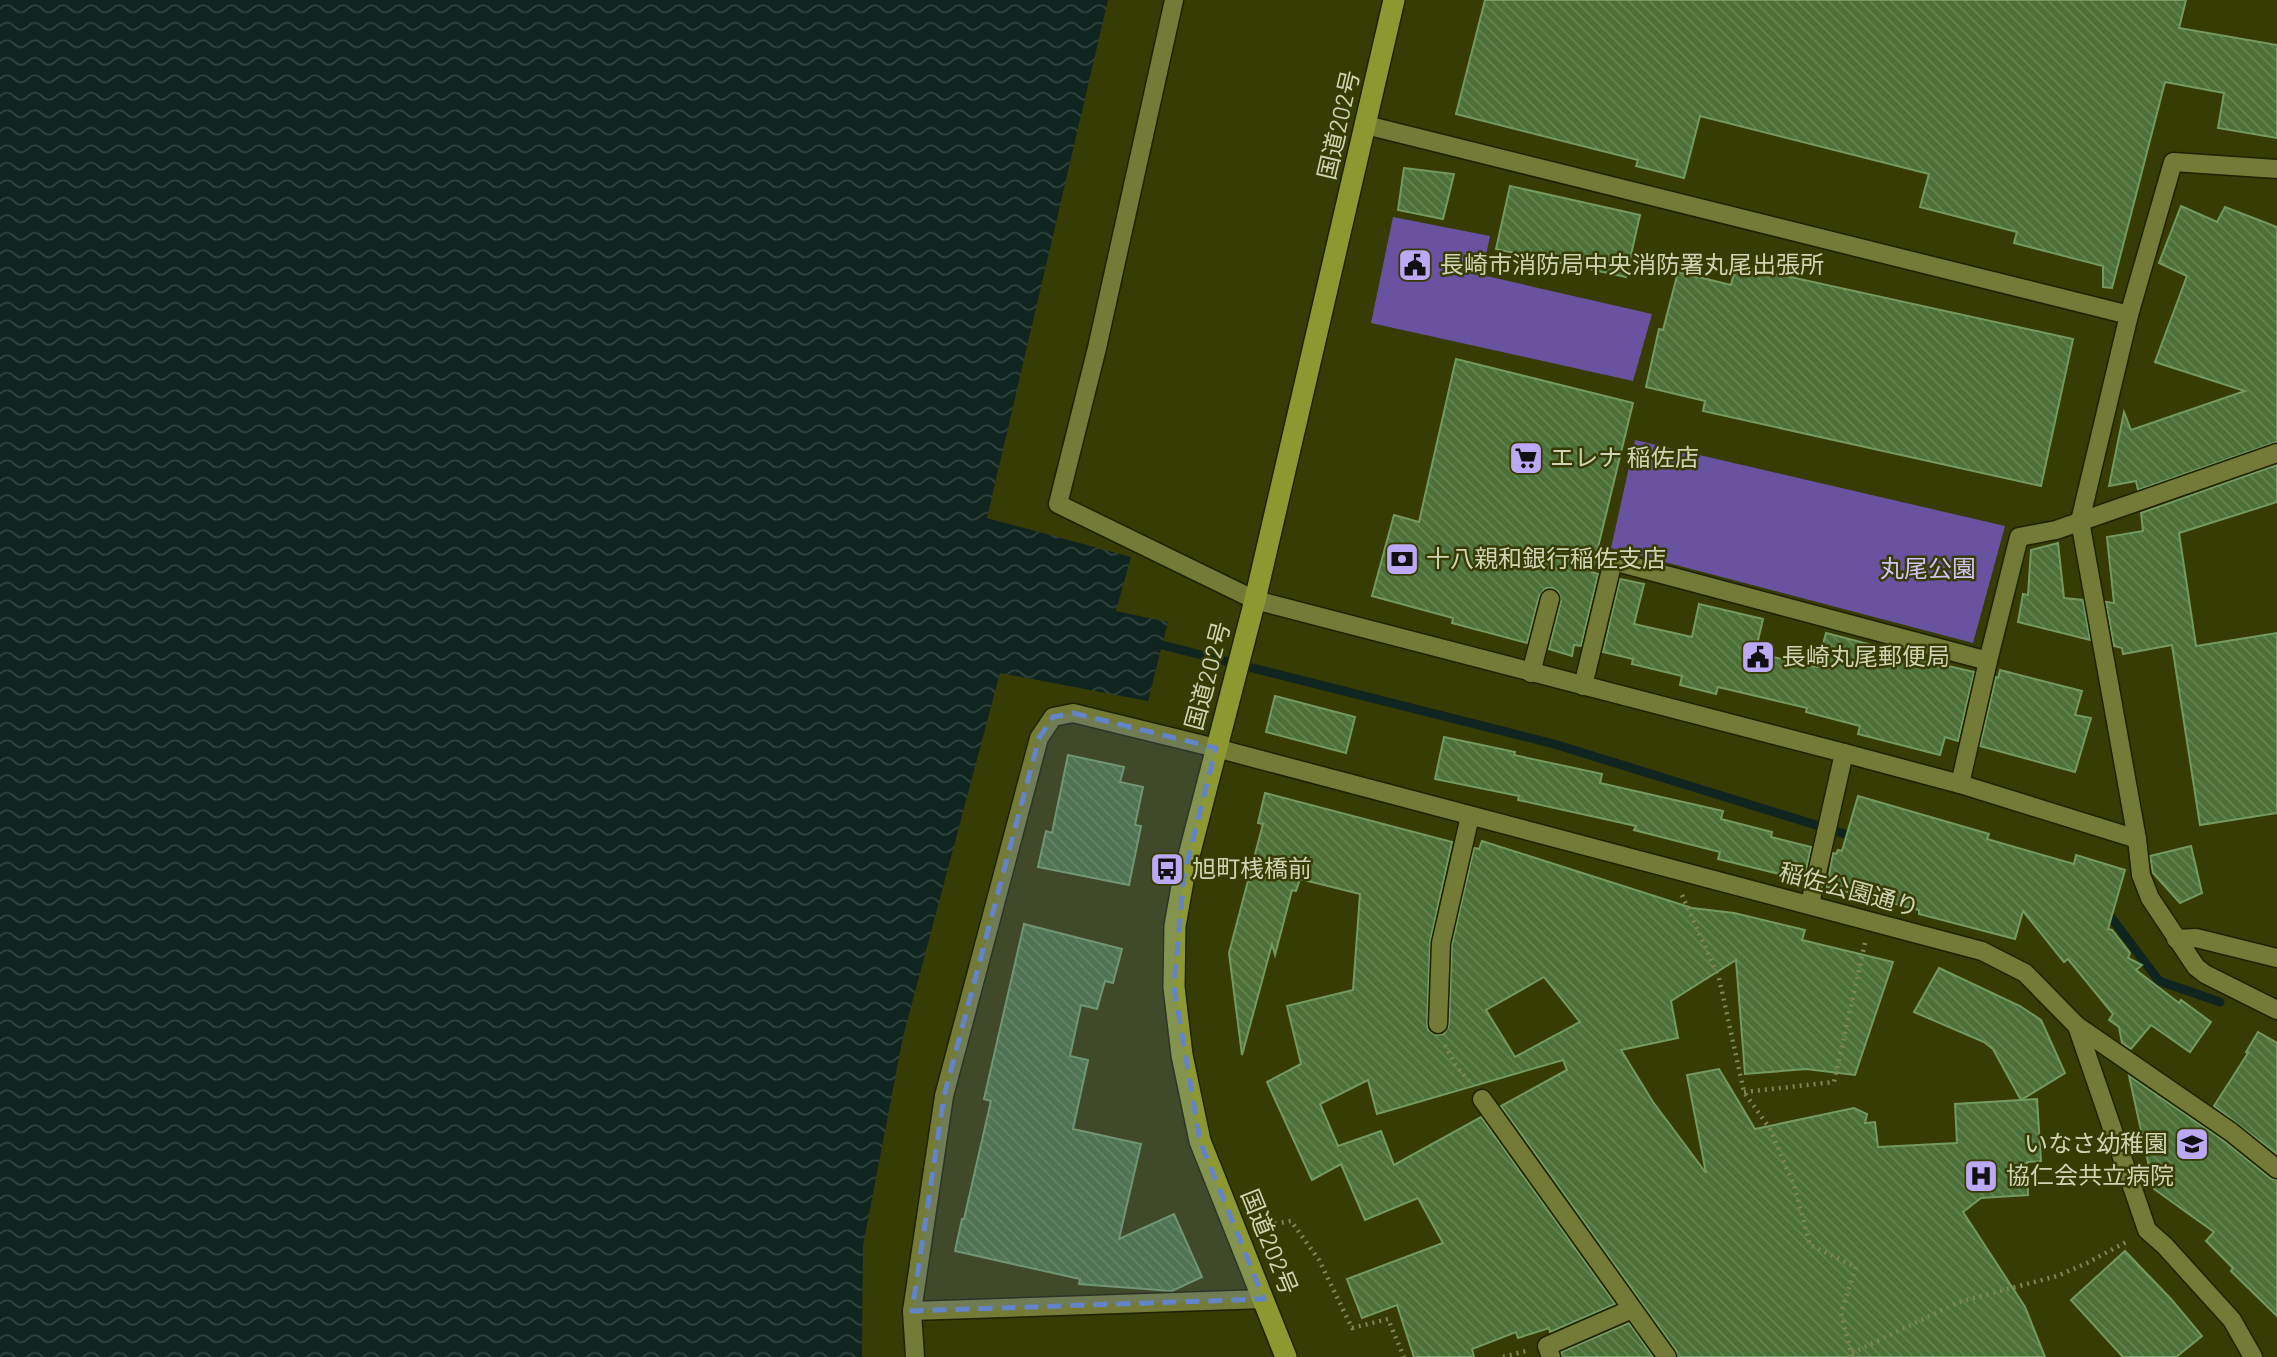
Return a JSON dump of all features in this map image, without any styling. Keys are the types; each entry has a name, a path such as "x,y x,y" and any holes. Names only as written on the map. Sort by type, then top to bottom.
{"highway":[{"name":"国道202号","path":"1286,1357 1199,1141 1182,1055 1174,987 1175,926 1184,875 1248,630 1394,0"}],"street":[{"path":"1174,0 1097,348 1058,504 1255,600 1960,784 2137,839"},
{"path":"1366,125 2129,315"},
{"path":"2277,169 2173,162 2129,315 2081,521 2141,875 2150,898 2187,956 2204,974 2277,1010"},
{"path":"1960,784 1987,661 2019,537 2056,530 2277,453"},
{"path":"1583,686 1613,561 1987,661"},
{"path":"1531,673 1550,599"},
{"name":"稲佐公園通り","path":"915,1357 912,1311 944,1096 1039,738 1053,717 1073,713 1810,904 1982,951 2025,973 2077,1026 2147,1230 2165,1245 2232,1320 2253,1357"},
{"path":"1810,904 1844,753"},
{"path":"1438,1024 1441,943 1470,816"},
{"path":"2176,939 2196,939 2277,958"},
{"path":"2077,1026 2231,1132 2277,1169"},
{"path":"1482,1099 1667,1357"},
{"path":"912,1311 1264,1299"},
{"path":"1551,1357 1547,1346 1632,1309"}],"path":[{"path":"1676,870 1682,894 1719,978 1744,1092 1770,1129 1794,1188 1810,1245 1856,1267 1841,1313 1852,1355 1959,1302 2057,1276 2147,1230"},
{"path":"1744,1092 1834,1082 1869,921"},
{"path":"1438,1024 1447,1051 1482,1099"},
{"path":"1291,1221 1318,1260 1352,1328 1388,1319 1404,1357"}],"highlighted area":[{"path":"1073,713 1216,748 1184,875 1174,987 1200,1141 1264,1299 912,1311 944,1096 1039,738 1053,717"}],"green space":[{"path":"1393,217 1490,236 1482,275 1652,314 1633,381 1371,323"},
{"name":"丸尾公園","path":"1635,440 2005,526 1973,643 1611,548"}],"water":[{"path":"0,0 1108,0 987,518 1131,557 1116,611 1168,622 1148,701 1000,673 903,1037 863,1246 862,1357 0,1357"}],"building":[{"path":"1485,0 2186,0 2179,28 2277,45 2277,138 2218,128 2224,93 2165,82 2112,288 2103,287 2103,266 2014,243 2017,232 1920,207 1929,174 1700,116 1684,178 1636,166 1638,160 1456,114"},
{"path":"1404,168 1454,174 1443,219 1398,210"},
{"path":"1510,186 1640,215 1626,277 1496,249"},
{"path":"2181,206 2217,222 2225,207 2277,227 2277,442 2138,490 2136,481 2109,486 2124,412 2131,430 2245,391 2155,362 2187,276 2159,263"},
{"path":"1736,265 2073,339 2041,486 1703,411 1705,401 1646,387 1659,329 1663,330 1678,272 1731,285"},
{"name":"エレナ 稲佐店","path":"1456,359 1633,403 1592,572 1598,574 1581,646 1574,645 1572,656 1549,649 1561,601 1558,591 1553,588 1546,588 1539,596 1527,643 1452,623 1453,618 1372,596 1394,515 1419,522"},
{"path":"2277,465 2277,502 2179,533 2196,646 2277,633 2277,813 2200,825 2172,645 2123,654 2122,648 2114,646 2106,602 2114,603 2107,537 2143,531 2141,513"},
{"path":"2058,543 2064,598 2083,600 2090,640 2018,622 2023,594 2028,595 2031,550"},
{"path":"1620,579 1644,584 1634,624 1692,637 1699,604 1763,619 1755,653 1817,667 1826,633 1872,645 1871,648 1974,672 1958,741 1945,737 1940,755 1858,734 1860,726 1806,712 1807,708 1718,687 1716,694 1680,685 1682,676 1632,664 1633,659 1603,652"},
{"path":"2000,670 2082,691 2075,715 2091,718 2075,772 1980,746"},
{"path":"1275,696 1355,717 1346,753 1266,732"},
{"path":"1444,737 1602,774 1600,783 1723,811 1721,819 1772,832 1771,837 1811,847 1804,880 1718,859 1720,852 1634,830 1636,826 1518,800 1519,796 1435,779"},
{"path":"1068,755 1124,767 1120,782 1143,787 1135,825 1141,826 1129,885 1038,867 1046,831 1052,833"},
{"path":"1265,793 1452,842 1430,942 1427,1024 1428,1030 1437,1035 1444,1034 1449,1025 1452,944 1474,848 1479,849 1482,841 1692,908 1734,913 1805,930 1802,940 1893,962 1855,1075 1806,1069 1745,1074 1736,960 1671,1001 1678,1038 1621,1050 1653,1102 1706,1173 1687,1075 1719,1069 1755,1129 1854,1108 1867,1114 1865,1123 1875,1122 1878,1147 1957,1143 1955,1104 2037,1099 2041,1161 2027,1162 2028,1195 1981,1198 1963,1212 2025,1307 2045,1357 1678,1357 1676,1350 1501,1106 1567,1070 1563,1060 1377,1114 1368,1080 1320,1104 1338,1146 1381,1131 1394,1165 1481,1117 1615,1304 1550,1332 1549,1328 1518,1338 1516,1332 1472,1349 1474,1357 1414,1357 1397,1305 1362,1318 1347,1279 1443,1243 1418,1198 1365,1220 1341,1164 1312,1180 1267,1082 1301,1064 1287,1006 1353,990 1360,894 1300,879 1296,891 1292,890 1275,955 1272,944 1242,1055 1229,953 1263,824 1258,823","holes":["1544,977 1580,1022 1515,1057 1486,1010"]},
{"path":"1858,796 1989,834 1987,839 2074,864 2076,855 2125,870 2108,929 2112,930 2130,953 2128,958 2142,965 2136,970 2179,1003 2181,1000 2211,1022 2190,1052 2151,1025 2131,1049 2122,1043 2119,1027 2109,1020 2113,1014 2068,959 2064,962 2023,911 2015,939 1919,914 1919,910 1827,887 1833,853 1842,851"},
{"path":"2191,846 2202,893 2180,903 2153,873 2150,856"},
{"path":"1024,924 1122,949 1113,983 1105,981 1097,1009 1081,1005 1070,1056 1088,1060 1073,1129 1141,1144 1119,1239 1174,1214 1202,1277 1172,1291 1079,1284 1080,1279 955,1251 991,1101 984,1099"},
{"path":"1939,968 2020,1006 2041,1020 2065,1073 2021,1100 1993,1049 1984,1042 1914,1012"},
{"path":"2258,1032 2277,1043 2277,1154 2214,1106 2248,1053 2246,1052"},
{"path":"2129,1076 2224,1141 2270,1178 2277,1180 2277,1316 2231,1271 2233,1268 2206,1241 2214,1232 2154,1189"},
{"path":"2125,1251 2202,1336 2176,1357 2123,1357 2071,1300"},
{"path":"1629,1323 1653,1357 1562,1357 1561,1352"}],"waterway":[{"path":"1162,645 1554,744 1858,838"},
{"path":"2103,911 2107,912 2159,981 2220,1002"}],"place":[{"name":"長崎市消防局中央消防署丸尾出張所","path":"1415,265"},
{"name":"エレナ 稲佐店","path":"1526,458"},
{"name":"十八親和銀行稲佐支店","path":"1402,559"},
{"name":"長崎丸尾郵便局","path":"1758,657"},
{"name":"旭町桟橋前","path":"1167,869"},
{"name":"いなさ幼稚園","path":"2192,1144"},
{"name":"協仁会共立病院","path":"1981,1176"}]}
